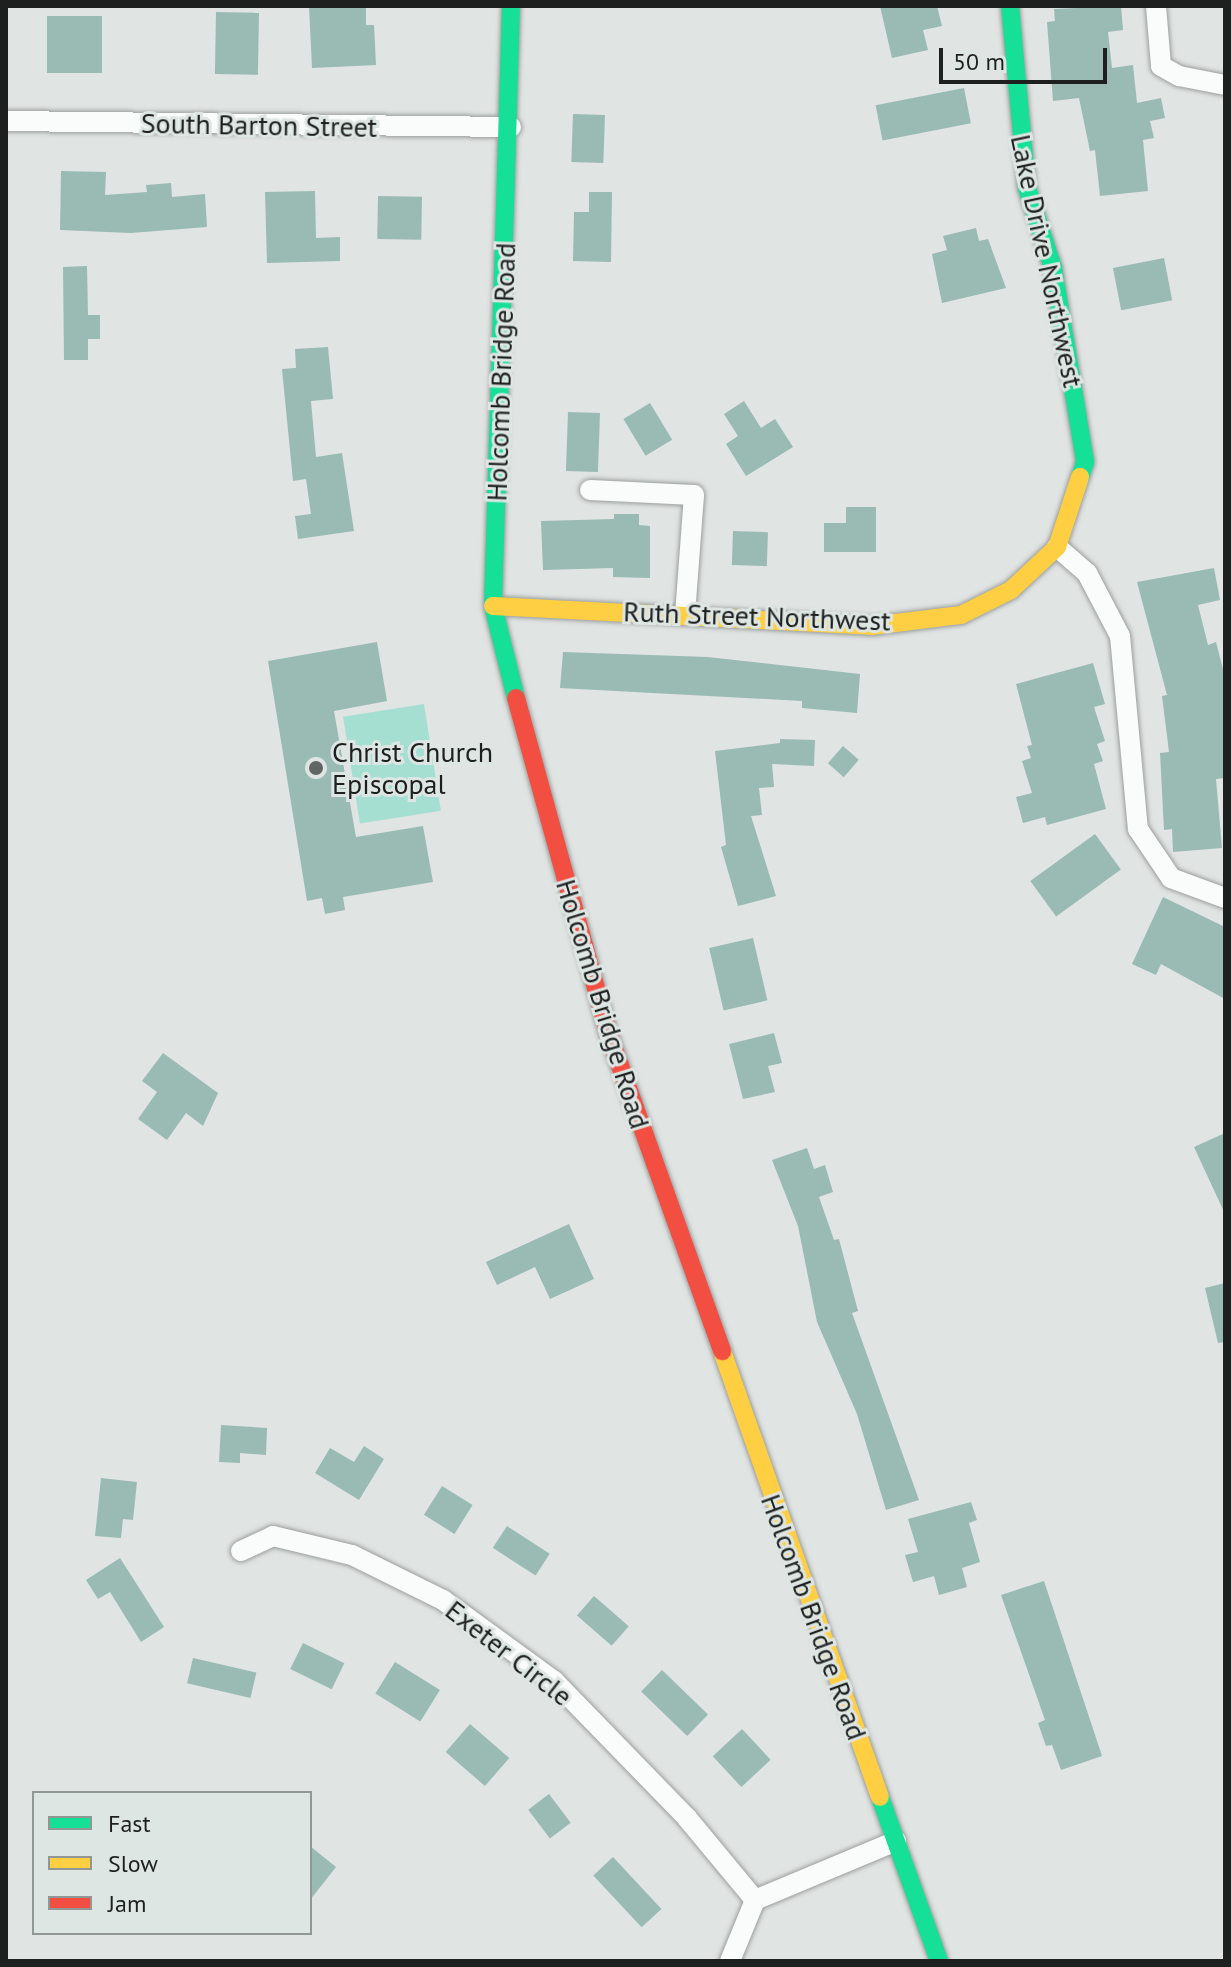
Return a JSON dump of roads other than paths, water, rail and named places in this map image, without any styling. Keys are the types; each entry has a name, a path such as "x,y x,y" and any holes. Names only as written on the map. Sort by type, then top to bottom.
{"street":[{"name":"Holcomb Bridge Road","path":"511,6 511,127 493,606 546,820 609,1035 939,1961"},
{"name":"Lake Drive Northwest","path":"1010,6 1027,188 1053,268 1085,462 1068,512"},
{"path":"1156,6 1161,66 1179,76 1225,85"},
{"name":"South Barton Street","path":"6,121 511,127"},
{"path":"590,490 694,495 685,615"},
{"name":"Ruth Street Northwest","path":"493,606 871,626 961,615 1011,590 1057,547 1068,512"},
{"path":"1057,547 1087,573 1120,636 1138,829 1171,878 1225,898"},
{"name":"Exeter Circle","path":"241,1551 273,1536 338,1552 443,1600 554,1681 687,1818 755,1900"},
{"path":"730,1961 755,1900 896,1841"}],"place":[{"name":"Christ Church Episcopal","path":"316,768"}]}
